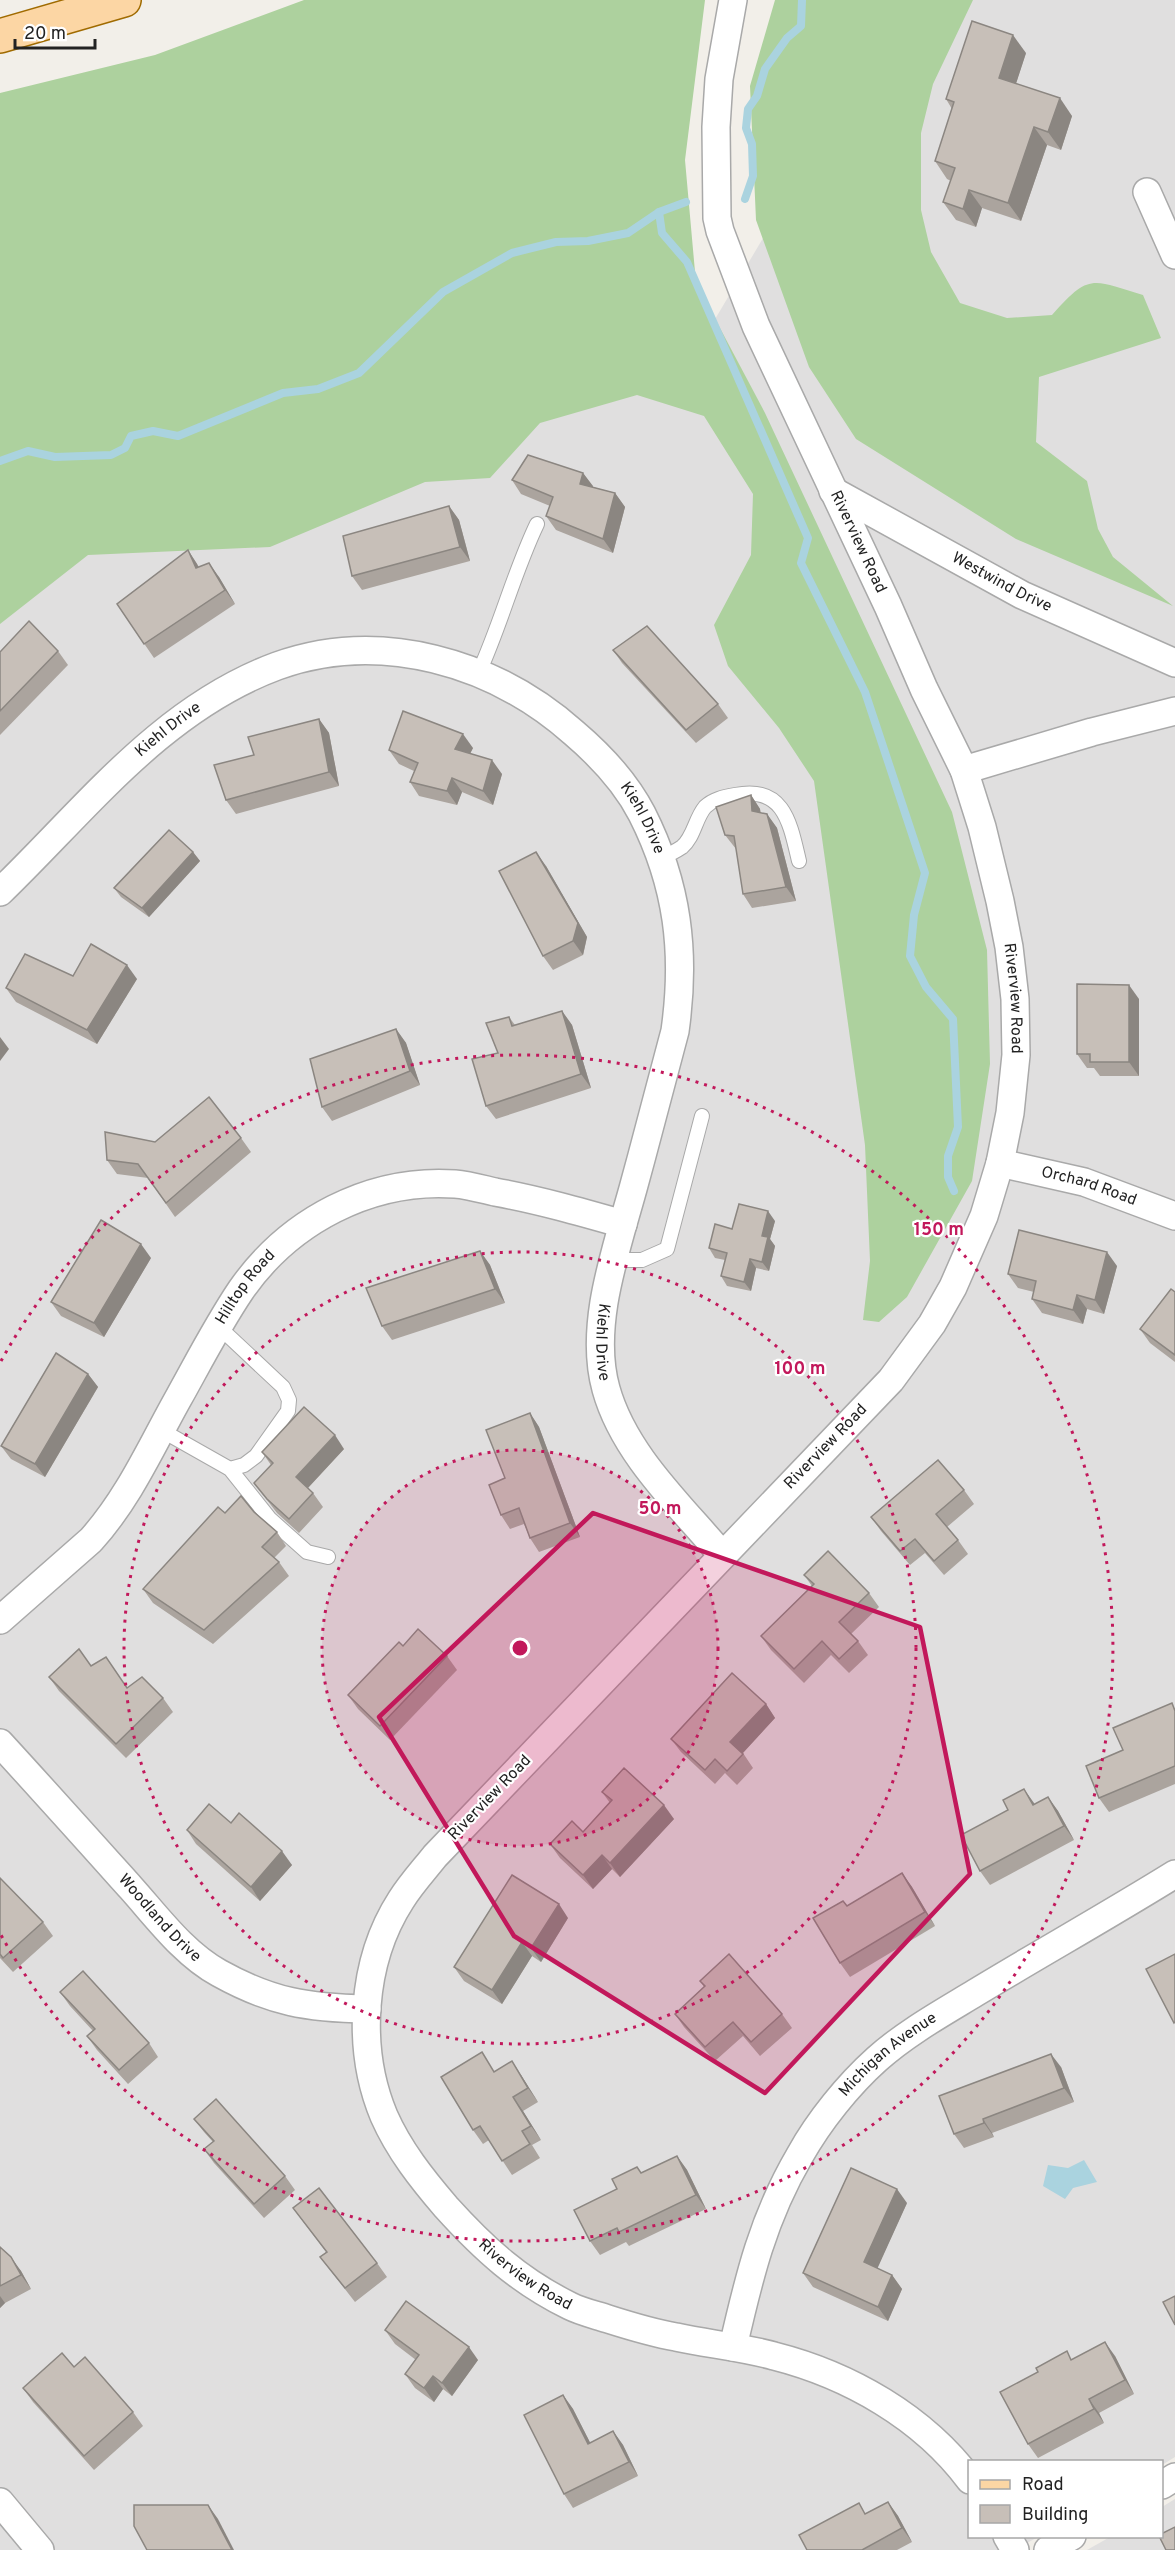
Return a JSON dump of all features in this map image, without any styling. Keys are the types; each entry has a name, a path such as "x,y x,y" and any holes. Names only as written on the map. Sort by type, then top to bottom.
{"main road":[{"path":"0,36 124,0"}],"street":[{"name":"Riverview Road","path":"733,0 720,70 716,127 717,218 756,326 888,606 924,689 964,770 1000,901 1009,947 1015,999 1016,1055 1010,1113 1000,1162 984,1216 953,1287 932,1324 891,1380 435,1856 401,1900 375,1956 367,2009 367,2051 373,2086 385,2117 402,2150 478,2243 507,2268 572,2307 674,2337 775,2356 824,2371 867,2392 904,2416 938,2444 968,2479"},
{"path":"1147,192 1175,255"},
{"name":"Westwind Drive","path":"833,491 1013,591 1175,663"},
{"name":"Kiehl Drive","path":"0,892 148,743 215,695 276,667 311,656 354,651 380,651 422,656 479,672 518,691 554,715 595,751 636,804 661,858 670,887 679,934 679,1000 675,1031 613,1260 600,1326 601,1364 606,1390 622,1429 642,1460 722,1555"},
{"path":"964,770 1092,732 1175,711"},
{"name":"Orchard Road","path":"1000,1162 1084,1182 1175,1216"},
{"name":"Hilltop Road","path":"0,1620 91,1540 104,1525 138,1474 241,1290 265,1260 291,1235 321,1215 358,1197 384,1190 425,1184 456,1184 542,1201 623,1224"},
{"name":"Woodland Drive","path":"0,1743 180,1942 218,1972 272,1997 299,2005 318,2008 367,2009"},
{"name":"Michigan Avenue","path":"733,2347 751,2267 761,2238 772,2210 800,2154 843,2096 877,2059 920,2026 1175,1874"},
{"path":"0,2502 40,2550"},
{"path":"1048,2550 1069,2538"}],"lane":[{"path":"479,672 496,634 520,560 537,524"},
{"path":"661,858 683,846 707,805 718,798 746,793 766,795 777,802 789,822 799,861"},
{"path":"613,1260 642,1260 667,1249 702,1116"},
{"path":"219,1327 282,1388 289,1400 288,1411 256,1456 244,1465 230,1469"},
{"path":"161,1430 230,1469 270,1519 307,1552 328,1557"}],"highlighted area":[{"path":"593,1513 920,1627 970,1874 765,2093 514,1936 379,1717"}],"shaded area":[{"path":"904,0 1175,0 1175,2457 1163,2464 1163,2460 968,2460 968,2538 1036,2538 1014,2550 0,2550 0,593 81,516 695,353"},
{"path":"1175,2499 1175,2550 1087,2550 1108,2538 1163,2538 1163,2506"}],"green space":[{"path":"304,0 705,0 685,160 696,283 765,413 952,812 987,950 990,1064 972,1181 907,1297 879,1322 863,1320 870,1261 865,1145 814,781 779,728 728,666 714,625 751,555 753,494 704,416 637,395 540,423 490,478 425,482 270,547 88,555 0,624 0,93 155,55"},
{"path":"775,0 973,0 933,84 921,133 921,210 931,252 960,303 1007,318 1052,315 1075,292 1093,283 1102,283 1143,295 1161,338 1039,377 1036,442 1087,481 1098,529 1113,557 1173,606 1016,539 856,439 809,367 756,220 750,86"}],"water":[{"path":"1084,2160 1097,2182 1073,2188 1065,2199 1043,2186 1048,2165 1068,2168"}],"building":[{"path":"972,21 1013,35 999,78 1060,98 1048,132 1034,127 1008,203 969,190 963,209 943,202 955,168 935,161 954,102 946,99"},
{"path":"528,455 583,473 580,484 615,493 603,539 546,516 553,497 512,480"},
{"path":"449,506 460,547 352,576 343,536"},
{"path":"188,550 196,568 209,563 225,590 144,644 117,604"},
{"path":"29,621 58,651 0,711 0,652"},
{"path":"647,626 718,704 686,730 613,650"},
{"path":"403,711 463,734 455,749 492,760 483,791 452,778 447,791 410,782 418,763 389,750"},
{"path":"319,719 329,772 226,800 214,765 254,755 248,737"},
{"path":"751,795 752,811 767,814 786,887 743,894 734,836 725,835 716,807"},
{"path":"169,830 193,852 142,908 114,888"},
{"path":"536,852 578,923 573,941 543,956 499,871"},
{"path":"91,944 127,965 87,1030 6,988 25,954 73,976"},
{"path":"1077,984 1129,985 1129,1062 1090,1062 1090,1054 1077,1054"},
{"path":"562,1011 581,1074 486,1106 472,1059 498,1053 486,1023 509,1017 512,1026"},
{"path":"396,1029 410,1071 322,1107 310,1059"},
{"path":"209,1097 241,1138 166,1203 138,1164 107,1160 105,1132 155,1142"},
{"path":"739,1204 768,1211 762,1236 768,1237 762,1262 750,1259 744,1282 721,1276 727,1253 709,1248 715,1224 732,1229"},
{"path":"101,1220 141,1244 94,1323 51,1302"},
{"path":"1019,1230 1107,1252 1095,1300 1077,1295 1073,1310 1032,1299 1036,1281 1008,1274"},
{"path":"480,1251 495,1289 382,1326 366,1288"},
{"path":"1171,1289 1175,1292 1175,1355 1140,1329"},
{"path":"56,1353 88,1374 35,1464 1,1446"},
{"path":"304,1407 335,1435 296,1477 313,1493 289,1519 267,1499 254,1483 273,1463 262,1452"},
{"path":"530,1413 570,1523 530,1538 519,1508 501,1515 489,1485 505,1478 486,1430"},
{"path":"938,1460 964,1490 936,1514 958,1540 934,1561 915,1539 900,1551 871,1517"},
{"path":"241,1496 254,1512 277,1532 262,1547 279,1562 204,1630 143,1589 218,1507 225,1513"},
{"path":"828,1551 869,1593 839,1622 858,1641 839,1659 822,1641 794,1669 761,1636 814,1584 804,1575"},
{"path":"418,1629 447,1656 380,1726 348,1695 399,1642 403,1646"},
{"path":"79,1649 91,1666 106,1657 127,1688 142,1677 163,1698 116,1744 49,1677"},
{"path":"732,1673 766,1704 730,1742 743,1754 727,1771 715,1759 705,1770 671,1739"},
{"path":"1172,1703 1175,1711 1175,1766 1099,1798 1086,1766 1123,1750 1113,1728"},
{"path":"624,1768 664,1805 610,1863 602,1855 583,1875 550,1844 572,1821 583,1832 612,1800 602,1792"},
{"path":"1024,1789 1033,1805 1048,1797 1064,1826 980,1871 961,1835 1008,1810 1003,1800"},
{"path":"209,1804 231,1823 239,1813 282,1851 251,1887 187,1830"},
{"path":"902,1873 925,1912 840,1963 813,1918 843,1901 847,1906"},
{"path":"512,1875 559,1904 531,1948 522,1942 492,1990 454,1967"},
{"path":"0,1878 43,1922 3,1958 0,1954"},
{"path":"729,1954 782,2014 751,2042 733,2022 705,2047 675,2014 705,1986 700,1981"},
{"path":"1175,1954 1175,2022 1174,2023 1146,1969"},
{"path":"83,1971 149,2043 119,2070 87,2036 95,2029 60,1992"},
{"path":"482,2052 494,2072 512,2061 528,2088 513,2097 531,2126 522,2131 530,2144 502,2161 480,2126 473,2130 441,2077"},
{"path":"1051,2054 1064,2088 983,2119 984,2123 954,2134 939,2096"},
{"path":"216,2099 285,2176 254,2204 204,2149 214,2141 194,2119"},
{"path":"677,2156 696,2195 619,2232 617,2228 590,2241 574,2210 617,2189 612,2179 637,2167 641,2173"},
{"path":"851,2168 897,2189 864,2262 892,2275 878,2307 803,2273"},
{"path":"319,2188 377,2263 345,2288 320,2257 327,2252 293,2208"},
{"path":"0,2247 11,2257 21,2275 0,2286"},
{"path":"1175,2296 1175,2325 1163,2302"},
{"path":"406,2301 469,2347 442,2383 433,2376 424,2388 405,2374 419,2355 385,2330"},
{"path":"1105,2342 1125,2380 1089,2399 1094,2409 1028,2444 1000,2392 1038,2372 1036,2368 1067,2351 1071,2360"},
{"path":"62,2353 74,2367 85,2357 133,2412 84,2456 23,2388"},
{"path":"563,2395 588,2444 613,2431 629,2462 564,2494 524,2415"},
{"path":"888,2502 902,2528 862,2550 807,2550 799,2535 859,2503 865,2514"},
{"path":"134,2505 208,2505 232,2550 147,2550 134,2526"},
{"path":"1175,2527 1175,2550 1166,2550 1160,2538 1163,2538 1163,2533"}],"waterway":[{"path":"745,199 753,176 752,144 746,128 748,109 757,96 765,69 787,38 801,26 802,0"},
{"path":"0,461 28,451 55,457 111,455 125,448 131,436 153,431 178,436 283,393 318,389 359,373 443,292 512,253 556,242 588,241 628,233 659,212 686,202"},
{"path":"659,212 662,233 687,262 808,538 801,563 865,692 925,873 914,915 910,956 926,987 953,1019 958,1127 948,1156 948,1177 954,1191"}]}
